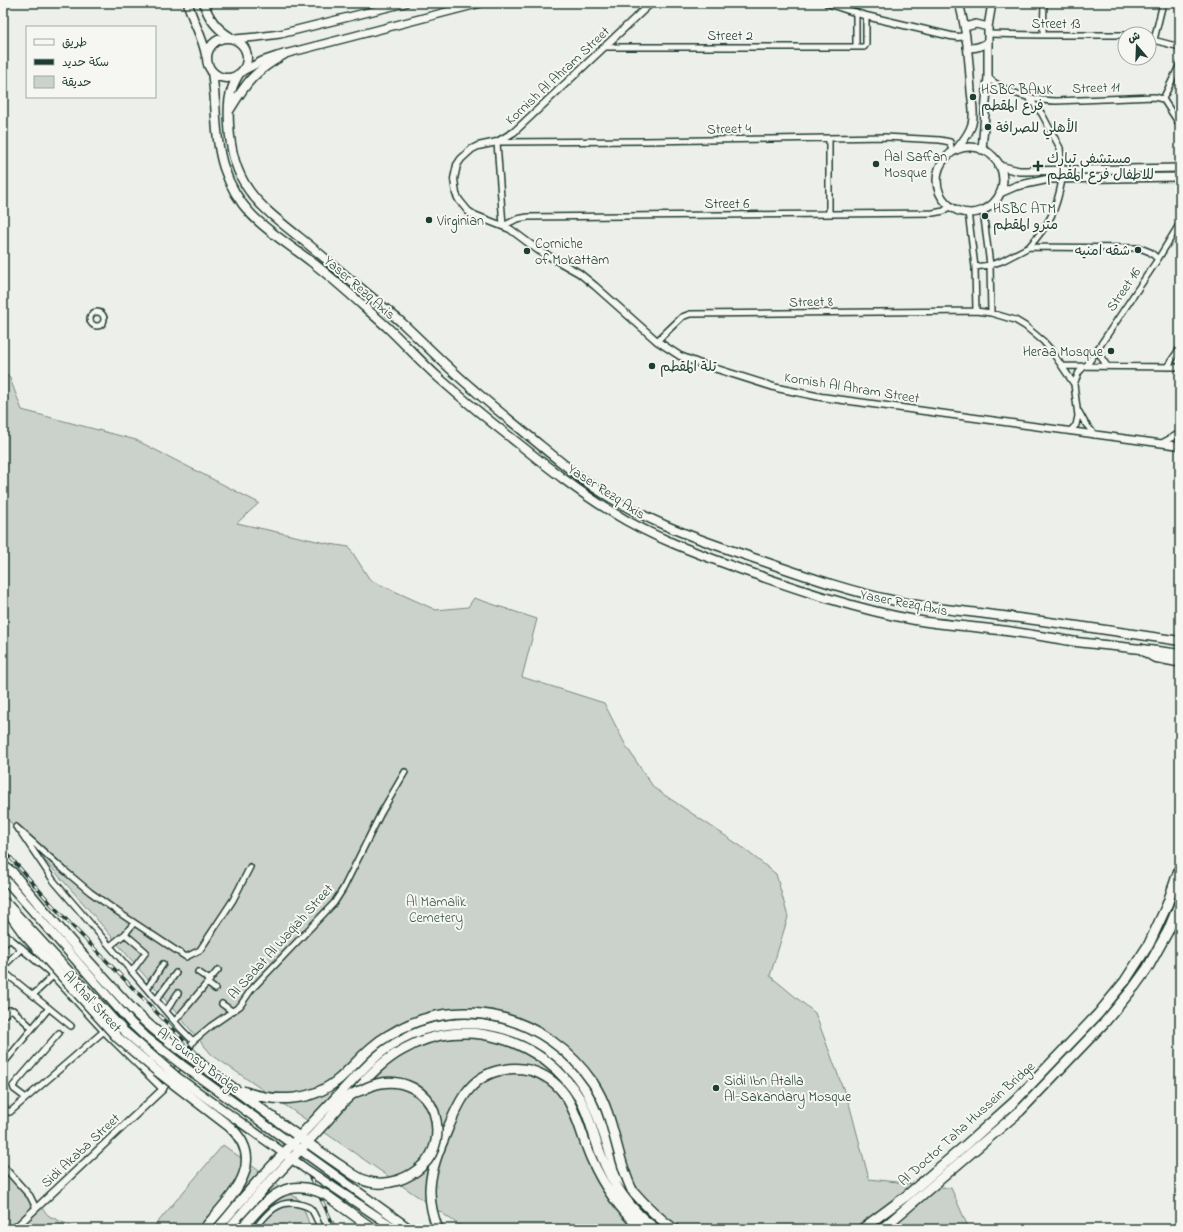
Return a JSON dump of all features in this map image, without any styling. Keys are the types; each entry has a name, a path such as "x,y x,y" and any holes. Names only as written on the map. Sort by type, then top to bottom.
{"highway":[{"path":"1141,649 1154,657 1180,662"},
{"path":"3,866 12,872 69,940 138,1014 168,1040 328,1158 355,1176 377,1183 390,1182 408,1176 418,1170 432,1153 437,1137 436,1120 427,1100 420,1092 410,1086 391,1082 376,1084 352,1094"},
{"name":"Al Doctor Taha Hussein Bridge","path":"862,1229 905,1196 1014,1102 1098,1014 1125,980 1149,944 1167,905 1180,867"},
{"path":"3,900 12,917 25,935 118,1038 157,1071 230,1127 237,1133 242,1141 247,1158 244,1177 204,1229"},
{"name":"Al Doctor Taha Hussein Bridge","path":"882,1229 1020,1111 1105,1022 1134,987 1146,969 1168,931 1180,902"},
{"path":"226,1083 258,1097 276,1099 299,1098 330,1086 371,1047 388,1035 409,1024 431,1017 453,1013 475,1013 505,1018 530,1028 554,1042 570,1056 594,1084 605,1105 624,1169 632,1190"},
{"path":"216,1229 258,1181 378,1054 401,1039 426,1029 465,1023 491,1026 515,1032 537,1043 565,1064 582,1084 596,1110 617,1171 626,1184 654,1214 674,1229"},
{"path":"228,1229 264,1188 352,1094 379,1066 391,1056 413,1044 429,1038 451,1033 470,1032 495,1036 514,1042 532,1051 557,1070 570,1084 587,1112 601,1155 610,1174 631,1206 656,1229"},
{"path":"438,1229 430,1198 431,1181 439,1150 455,1111 464,1095 480,1079 493,1073 514,1068 529,1070 542,1075 553,1082 563,1093 575,1112 588,1150 603,1182 617,1204 641,1229"},
{"path":"241,1229 271,1197 280,1192 298,1187 317,1190 326,1195 373,1229"}],"main road":[{"path":"188,3 201,37 208,64 212,72 223,78 232,78 262,61 285,54 481,3"},
{"path":"204,3 213,23 221,31 242,44 247,52 247,62 241,72"},
{"path":"207,56 209,48 215,41 222,38 257,38 280,34 405,3"},
{"path":"954,152 966,138 973,116 965,27 959,3"},
{"path":"982,150 988,77 988,30 992,3"},
{"path":"965,27 976,24 988,30"},
{"path":"967,47 976,48 988,42"},
{"path":"229,111 242,90 254,76 268,64 285,54"},
{"name":"Yaser Rezq Axis","path":"212,72 215,91 218,140 223,164 227,177 236,195 255,219 328,276 389,330 467,403 568,482 614,514 656,536 700,555 798,590 876,611 928,622 986,628 1076,642 1180,654"},
{"name":"Yaser Rezq Axis","path":"241,72 232,88 230,96 230,141 236,166 245,185 254,198 265,210 397,319 475,392 564,465 613,499 655,520 704,541 811,578 885,599 920,606 1180,641"},
{"path":"966,147 982,150 994,158 999,166 1002,177 1000,193 994,201 983,210 962,212 945,202 939,191 937,179 940,167 947,156 966,147"},
{"path":"999,166 1019,171 1180,168"},
{"path":"1000,193 1016,186 1049,179 1180,177"},
{"name":"Al Tounsy Bridge","path":"3,877 119,1010 147,1038 182,1065 410,1229"},
{"name":"Al Tounsy Bridge","path":"3,900 124,1031 171,1072 306,1168 396,1229"}],"street":[{"name":"Kornish Al Ahram Street","path":"651,3 514,132 497,142 478,146 466,154 457,165 454,187 459,200 468,211 474,215 504,226 516,233 538,250 571,268 672,352 689,360 778,388 806,395 1180,446"},
{"path":"827,3 866,16 951,36 966,36"},
{"path":"1043,35 1044,3"},
{"path":"1156,26 1163,3"},
{"path":"856,12 856,47 864,47 866,44 866,16"},
{"name":"Street 13","path":"988,30 1043,35 1117,35"},
{"path":"1157,41 1180,47"},
{"name":"Street 2","path":"604,47 856,47"},
{"path":"1180,64 1163,99 1180,125"},
{"name":"Street 11","path":"988,77 998,86 1028,97 1049,101 1154,97 1163,99"},
{"path":"1028,97 1042,114 1060,148 1062,170"},
{"name":"Street 4","path":"497,142 885,137 940,140 950,142 954,152"},
{"path":"828,214 829,138"},
{"path":"497,142 504,226"},
{"path":"975,268 990,265 1008,258 1029,247 1048,223 1056,208 1062,180"},
{"name":"Street 6","path":"504,226 517,219 528,217 933,213 944,211 950,206"},
{"path":"983,210 990,265 991,313"},
{"path":"968,212 975,268 976,311"},
{"name":"Street 16","path":"1074,384 1077,375 1098,348 1158,259 1180,223"},
{"path":"1029,247 1140,248 1150,252 1158,259"},
{"name":"Street 8","path":"657,340 682,317 690,314 976,311 1009,318 1025,326 1043,341 1074,384"},
{"path":"1098,348 1101,358 1107,366"},
{"path":"1167,367 1180,348"},
{"path":"1062,366 1086,365 1180,367"},
{"path":"1070,431 1078,421 1074,384"},
{"path":"1078,411 1085,423 1095,435"},
{"path":"1162,443 1180,433"},
{"name":"Al Sadat Al Waqiah Street","path":"163,1089 184,1059 193,1041 211,1026 240,1006 251,990 334,903 343,889 381,814 405,772"},
{"path":"193,1041 53,880 16,827 90,892 134,923 184,956 188,957 200,950 233,900 250,867"},
{"path":"110,946 125,934 134,923"},
{"name":"Al Khal' Street","path":"3,933 53,976 104,1031 163,1089"},
{"path":"125,934 146,952 132,971"},
{"path":"3,946 10,939"},
{"path":"3,967 22,948"},
{"path":"147,989 163,964"},
{"path":"175,1022 218,970"},
{"path":"3,971 72,1026"},
{"path":"198,972 215,989"},
{"path":"156,1000 176,973"},
{"path":"33,995 53,976"},
{"path":"166,1011 178,993"},
{"path":"222,1004 232,1011"},
{"path":"3,1064 5,1056 49,1008"},
{"path":"3,1016 9,1010 13,1010 32,1028"},
{"path":"3,1106 6,1112 26,1098 104,1031"},
{"path":"26,1098 14,1089 13,1086 59,1033"},
{"name":"Sidi Akaba Street","path":"14,1229 163,1089"},
{"path":"3,1166 30,1196 36,1208"},
{"path":"255,1229 267,1213 286,1203 296,1203 311,1209 321,1229"}],"green space":[{"name":"Al Mamalik Cemetery","path":"3,375 9,376 22,410 136,440 259,503 237,523 349,547 370,580 436,610 468,607 474,598 537,619 522,677 604,703 626,746 654,788 739,845 776,874 788,917 770,976 815,1013 850,1107 869,1179 951,1188 969,1229 465,1229 212,1055 84,904 3,814"},
{"path":"223,1145 301,1201 311,1229 152,1229"},
{"path":"3,1167 49,1216 77,1229 3,1229"}],"railway":[{"path":"3,849 52,905 207,1064 281,1120 335,1229"}],"place":[{"name":"HSBC BANK فرع المقطم","path":"973,97"},
{"name":"الأهلي للصرافة","path":"988,127"},
{"name":"Aal Saffan Mosque","path":"876,164"},
{"name":"مستشفى تبارك للاطفال فرع المقطم","path":"1038,166"},
{"name":"HSBC ATM مترو المقطم","path":"985,216"},
{"name":"Virginian","path":"429,220"},
{"name":"شقه امنيه","path":"1138,250"},
{"name":"Corniche of Mokattam","path":"527,251"},
{"name":"Heraa Mosque","path":"1111,351"},
{"name":"تلة المقطم","path":"652,366"},
{"name":"Sidi Ibn Atalla Al-Sakandary Mosque","path":"716,1088"}]}
